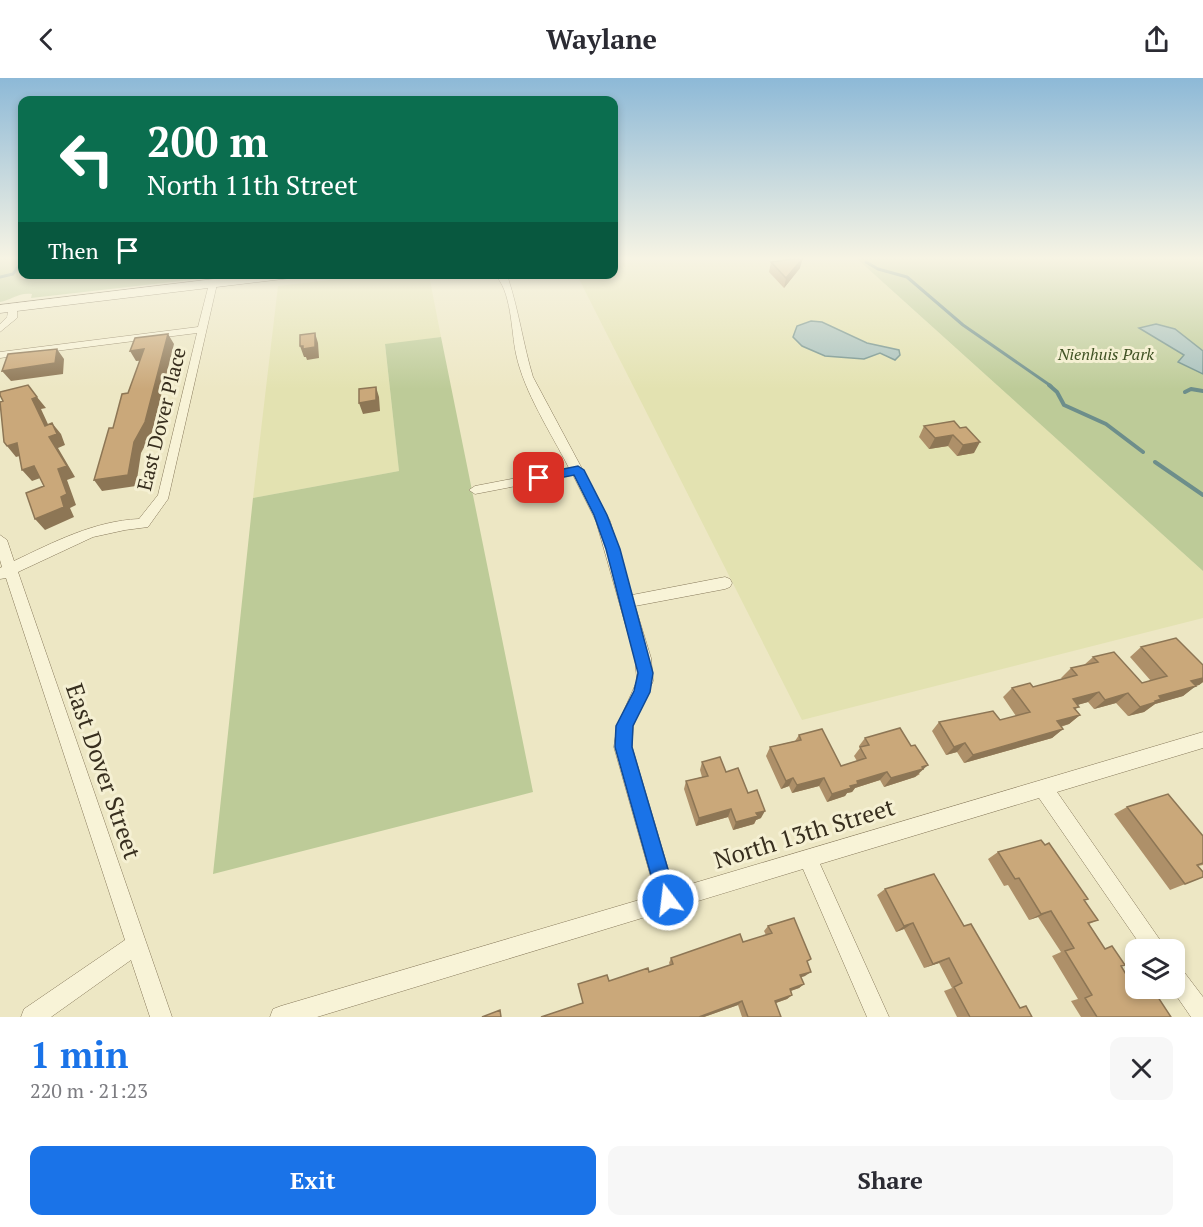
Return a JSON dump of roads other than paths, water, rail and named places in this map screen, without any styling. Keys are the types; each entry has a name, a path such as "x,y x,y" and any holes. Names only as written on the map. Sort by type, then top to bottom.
{"main road":[{"path":"6,309 74,301"}],"street":[{"name":"East Dover Place","path":"5,571 93,532 126,523 143,524 164,495 209,301"},
{"path":"511,301 521,354 528,377 603,521 628,602 645,673 642,692 625,726 623,747 668,900"},
{"path":"0,318 6,309 12,318 0,329"},
{"path":"0,355 203,329"},
{"path":"475,490 578,470"},
{"name":"East Dover Street","path":"0,540 5,571 161,1017"},
{"path":"628,602 725,583"},
{"name":"North 13th Street","path":"281,1017 1203,740"},
{"path":"1043,788 1149,939"},
{"path":"808,858 879,1017"},
{"path":"32,1017 137,944"},
{"path":"1185,990 1203,1015"}],"water":[{"path":"811,321 822,322 867,343 899,350 900,355 895,360 880,353 864,359 825,356 802,346 793,337 797,326"},
{"path":"1156,324 1175,329 1203,351 1203,374 1178,362 1184,355 1139,328"}],"waterway":[{"path":"935,301 963,325 1051,386"},
{"path":"1049,385 1057,392 1064,405 1106,424 1143,452"},
{"path":"1185,392 1191,389 1203,391"},
{"path":"1155,462 1203,495"}],"park label":[{"name":"Nienhuis Park","path":"1106,354"}]}
